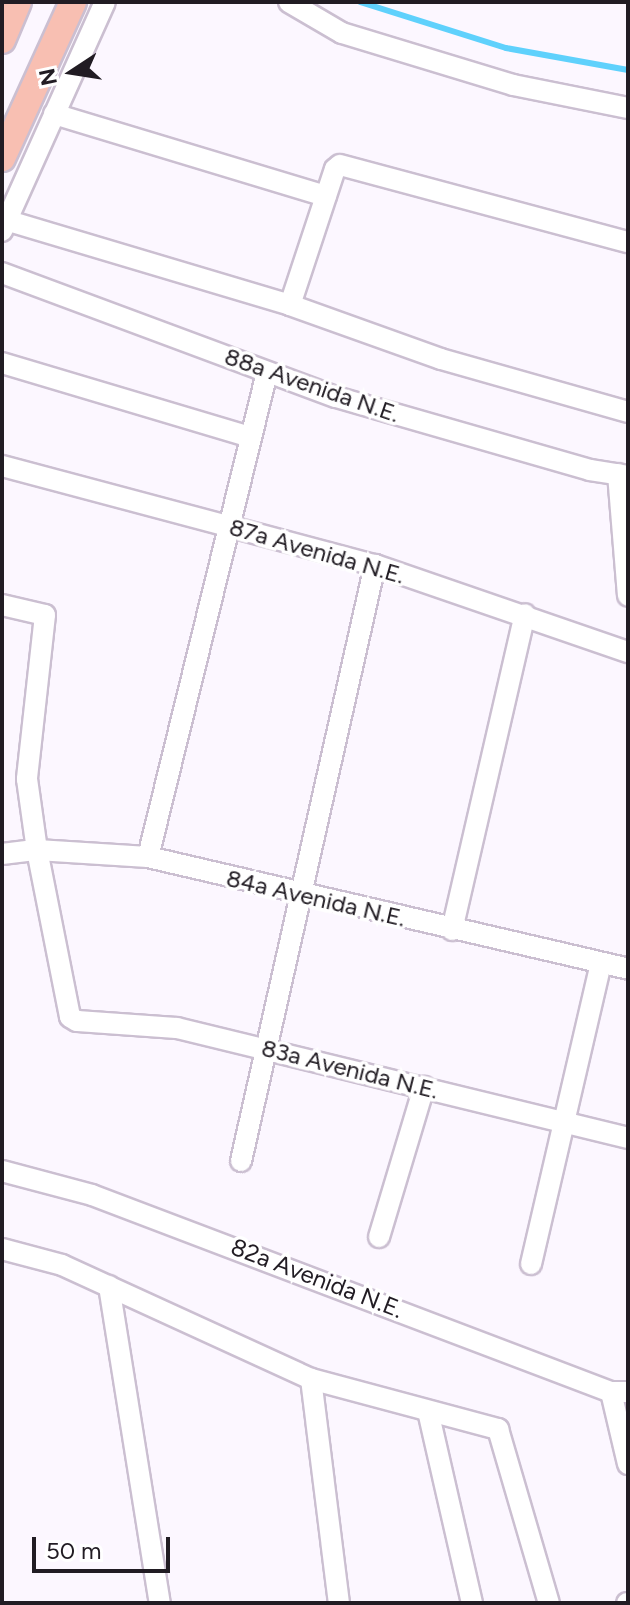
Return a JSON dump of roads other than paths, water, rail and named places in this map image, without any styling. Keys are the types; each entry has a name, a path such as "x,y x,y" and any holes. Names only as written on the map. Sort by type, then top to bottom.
{"main road":[{"path":"2,40 18,2"},
{"path":"53,43 54,25 65,2"},
{"path":"2,158 73,2"}],"street":[{"path":"105,2 3,223 290,305 441,359 628,412"},
{"path":"289,2 342,33 513,85 628,108"},
{"path":"54,114 326,196"},
{"path":"290,305 335,169 347,164 628,242"},
{"name":"88a Avenida N.E.","path":"2,273 351,402 590,470 623,475"},
{"path":"2,363 250,437"},
{"path":"148,857 267,372"},
{"name":"87a Avenida N.E.","path":"2,466 375,565 525,614 628,652"},
{"path":"623,475 628,596"},
{"path":"241,1161 375,565"},
{"path":"2,605 45,615 27,779 37,850"},
{"path":"452,930 525,614"},
{"name":"84a Avenida N.E.","path":"2,854 37,850 148,857 628,969"},
{"name":"83a Avenida N.E.","path":"37,850 70,1017 77,1021 177,1028 628,1138"},
{"path":"531,1264 601,964"},
{"path":"379,1237 424,1087"},
{"name":"82a Avenida N.E.","path":"2,1171 92,1195 619,1392"},
{"path":"2,1249 62,1265 311,1379 498,1429 549,1603"},
{"path":"109,1286 160,1603"},
{"path":"311,1379 339,1603"},
{"path":"619,1392 628,1464"},
{"path":"428,1411 472,1603"}],"waterway":[{"path":"360,2 506,48 628,70"}]}
